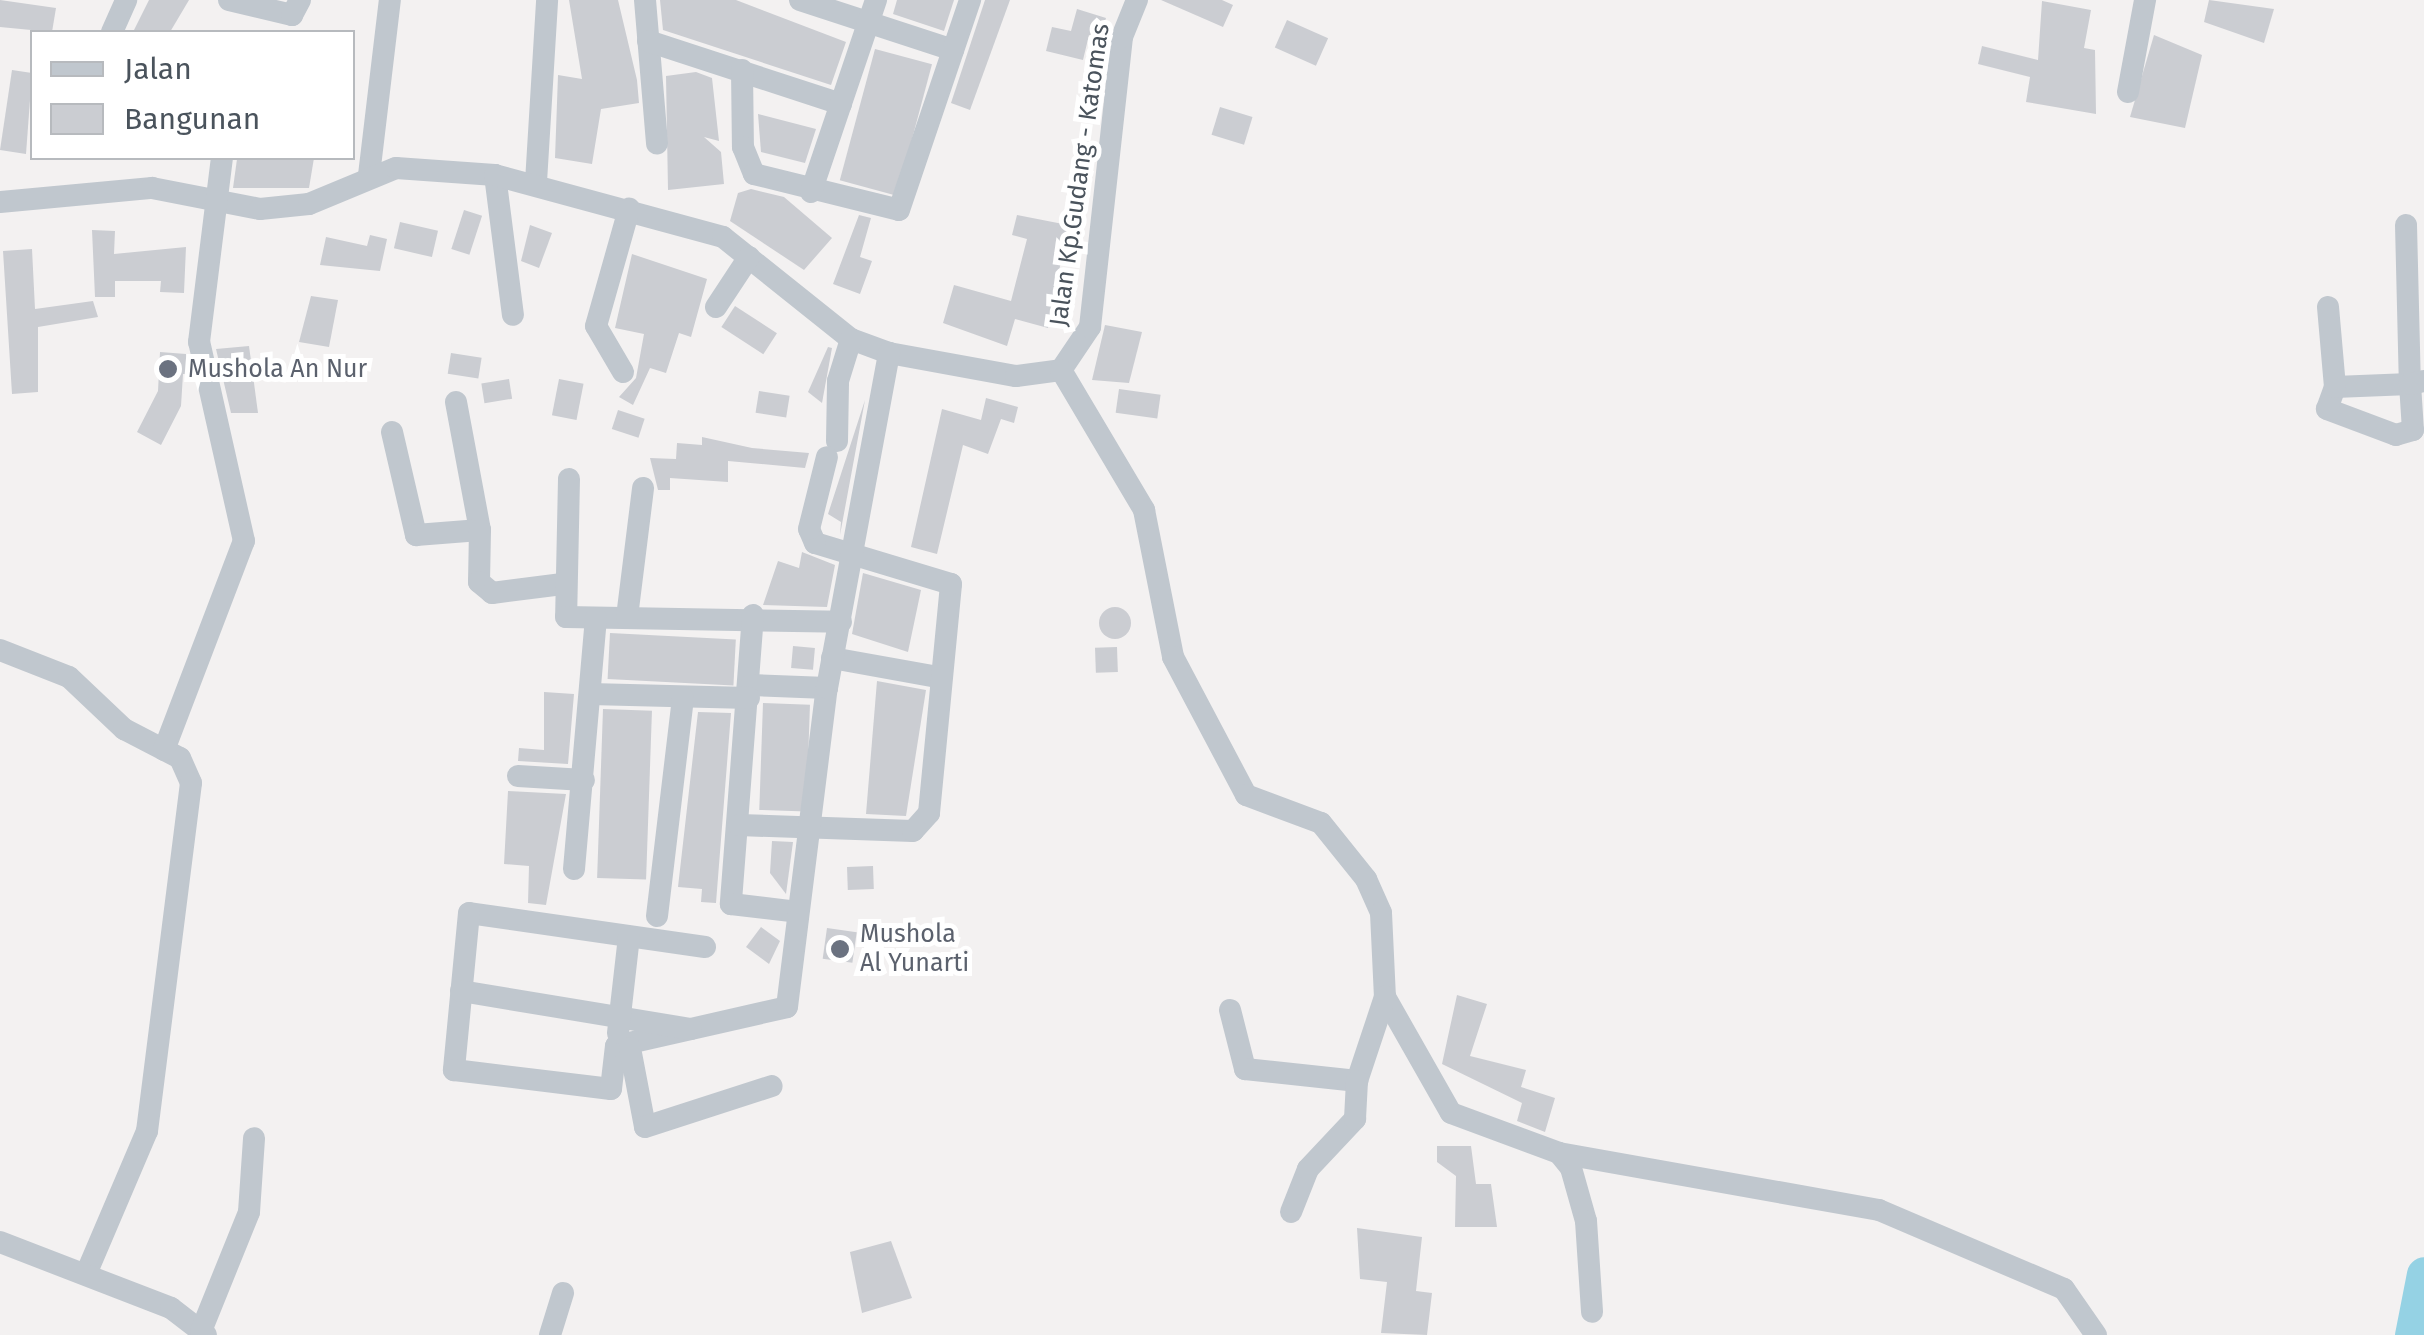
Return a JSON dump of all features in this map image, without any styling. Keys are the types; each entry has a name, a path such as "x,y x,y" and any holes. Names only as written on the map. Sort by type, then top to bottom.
{"street":[{"path":"113,30 126,0"},
{"path":"230,0 292,15 300,0"},
{"path":"369,175 390,0"},
{"path":"536,182 547,0"},
{"path":"645,0 657,144"},
{"path":"800,0 872,11 953,50"},
{"path":"742,70 743,148 754,174 880,211 903,206 970,0"},
{"name":"Jalan Kp.Gudang - Katomas","path":"1060,370 1090,327 1122,37 1137,0"},
{"path":"2128,92 2145,0"},
{"path":"812,192 872,11"},
{"path":"648,41 841,104"},
{"path":"164,750 244,541 199,342 212,198 222,160"},
{"path":"0,202 152,188 260,210 309,204 369,175 396,168 494,175 536,182 723,237 851,339 889,353 1016,376 1060,370 1144,510 1173,657 1246,795 1321,823 1366,880 1381,913 1385,997 1358,1081 1354,1118 1308,1169 1291,1212"},
{"path":"494,175 513,315"},
{"path":"623,372 596,326 629,209"},
{"path":"2328,306 2335,387 2327,410 2396,435 2412,430 2417,382 2406,225"},
{"path":"716,307 749,257"},
{"path":"740,825 924,827 951,584 853,556 810,536 832,449 838,381 851,339"},
{"path":"623,1047 787,1006 827,688 889,353"},
{"path":"2335,387 2417,382"},
{"path":"456,402 480,530 484,590 562,584"},
{"path":"392,432 416,535 480,530"},
{"path":"568,478 560,612 596,618 753,615 841,622"},
{"path":"627,617 643,488"},
{"path":"753,615 731,904 798,912"},
{"path":"574,869 596,618"},
{"path":"0,650 69,676 124,729 188,768 191,783 155,1076 126,1197 86,1272"},
{"path":"832,658 938,677"},
{"path":"590,694 683,698 827,688"},
{"path":"657,916 683,698"},
{"path":"518,776 584,780"},
{"path":"640,1099 610,1088 454,1070 469,913 705,947"},
{"path":"629,937 620,1018 623,1047 645,1126 772,1086"},
{"path":"462,991 700,1030"},
{"path":"1385,997 1451,1113 1559,1152 1879,1210 2064,1289 2096,1335"},
{"path":"1230,1010 1245,1070 1358,1081"},
{"path":"610,1088 623,1047"},
{"path":"0,1242 171,1308 204,1333 249,1212 254,1138"},
{"path":"1559,1152 1580,1188 1592,1312"},
{"path":"550,1335 564,1293"}],"building":[{"path":"0,0 56,8 52,30 0,27"},
{"path":"149,0 189,0 171,30 134,30"},
{"path":"569,0 618,0 637,80 639,103 601,109 592,164 555,158 558,75 582,79"},
{"path":"660,0 736,0 846,42 831,85 663,30"},
{"path":"897,0 954,0 944,31 893,14"},
{"path":"985,0 1010,0 970,110 951,103"},
{"path":"1161,0 1222,0 1233,5 1223,27"},
{"path":"2209,0 2274,9 2264,43 2204,22"},
{"path":"2042,1 2091,10 2084,48 2095,50 2096,114 2026,102 2030,77 1978,64 1982,46 2038,60"},
{"path":"1077,9 1106,18 1100,38 1089,35 1083,60 1046,51 1052,27 1071,31"},
{"path":"1287,20 1328,38 1316,66 1275,47"},
{"path":"2154,35 2202,55 2185,128 2130,117"},
{"path":"875,49 932,64 897,196 840,180"},
{"path":"12,70 30,73 26,154 0,150"},
{"path":"696,72 712,78 719,141 704,137 721,152 724,184 668,190 666,76"},
{"path":"1220,107 1253,117 1244,145 1212,135"},
{"path":"758,114 816,129 805,163 761,152"},
{"path":"237,160 314,160 309,188 233,188"},
{"path":"751,189 784,197 832,238 804,270 730,221 738,193"},
{"path":"464,210 482,216 469,255 451,249"},
{"path":"859,215 871,218 860,257 872,261 860,294 833,284"},
{"path":"1017,215 1068,225 1048,328 1015,319 1007,346 943,323 954,285 1011,301 1027,239 1012,235"},
{"path":"400,222 438,231 432,257 394,248"},
{"path":"530,225 552,233 539,268 521,261"},
{"path":"92,230 115,231 114,254 186,247 184,293 160,292 161,281 115,281 115,297 95,297"},
{"path":"370,235 387,239 380,271 320,265 326,237 367,246"},
{"path":"32,249 35,309 93,301 98,317 38,327 38,392 12,394 3,251"},
{"path":"632,254 707,279 691,337 679,333 666,373 650,368 633,405 619,397 636,378 644,334 615,328"},
{"path":"311,296 338,300 329,347 299,342"},
{"path":"735,306 777,333 763,354 721,327"},
{"path":"1105,325 1142,332 1129,383 1092,380"},
{"path":"249,346 258,413 231,413 216,349"},
{"path":"828,347 832,348 822,403 808,392"},
{"path":"160,352 186,354 191,374 183,374 181,406 161,445 137,432 158,391"},
{"path":"451,353 482,358 478,379 448,374"},
{"path":"509,379 512,399 484,403 481,383"},
{"path":"559,379 584,384 576,420 552,415"},
{"path":"1119,389 1161,395 1157,419 1116,413"},
{"path":"759,391 790,396 786,418 756,413"},
{"path":"986,398 1018,407 1014,423 1001,419 988,454 963,445 937,554 911,547 942,409 981,420"},
{"path":"865,400 840,535 841,522 828,514"},
{"path":"618,410 645,419 638,438 612,429"},
{"path":"702,437 752,448 809,453 805,468 728,461 728,482 670,478 670,490 658,490 650,458 676,459 677,443 702,445"},
{"path":"802,552 835,565 827,607 763,605 778,561 799,568"},
{"path":"863,573 921,590 908,652 852,634"},
{"path":"1115,607 1126,612 1131,623 1126,634 1115,639 1104,634 1099,623 1104,612"},
{"path":"610,633 736,640 733,686 608,679"},
{"path":"793,646 815,648 813,670 791,668"},
{"path":"1117,647 1118,672 1096,673 1095,648"},
{"path":"877,681 926,690 906,816 866,814"},
{"path":"544,692 574,694 568,764 518,761 519,748 544,750"},
{"path":"763,703 810,705 806,812 759,810"},
{"path":"603,709 652,711 646,880 597,878"},
{"path":"698,712 731,713 716,903 701,902 702,889 678,887"},
{"path":"508,791 566,794 546,905 528,903 529,866 504,864"},
{"path":"772,841 793,842 786,894 770,873"},
{"path":"873,866 874,889 848,890 847,867"},
{"path":"761,927 780,941 769,964 746,947"},
{"path":"827,928 857,932 852,963 823,959"},
{"path":"1457,995 1487,1004 1470,1056 1526,1070 1521,1087 1555,1098 1545,1132 1517,1121 1522,1103 1442,1064"},
{"path":"1437,1146 1471,1146 1476,1184 1491,1184 1497,1227 1455,1227 1456,1176 1437,1162"},
{"path":"1357,1228 1422,1237 1416,1291 1432,1293 1427,1335 1381,1333 1387,1282 1360,1279"},
{"path":"891,1241 912,1298 862,1313 850,1252"}],"waterway":[{"path":"2412,1335 2424,1274"}],"place":[{"name":"Mushola An Nur","path":"168,369"},
{"name":"Mushola Al Yunarti","path":"840,949"}]}
